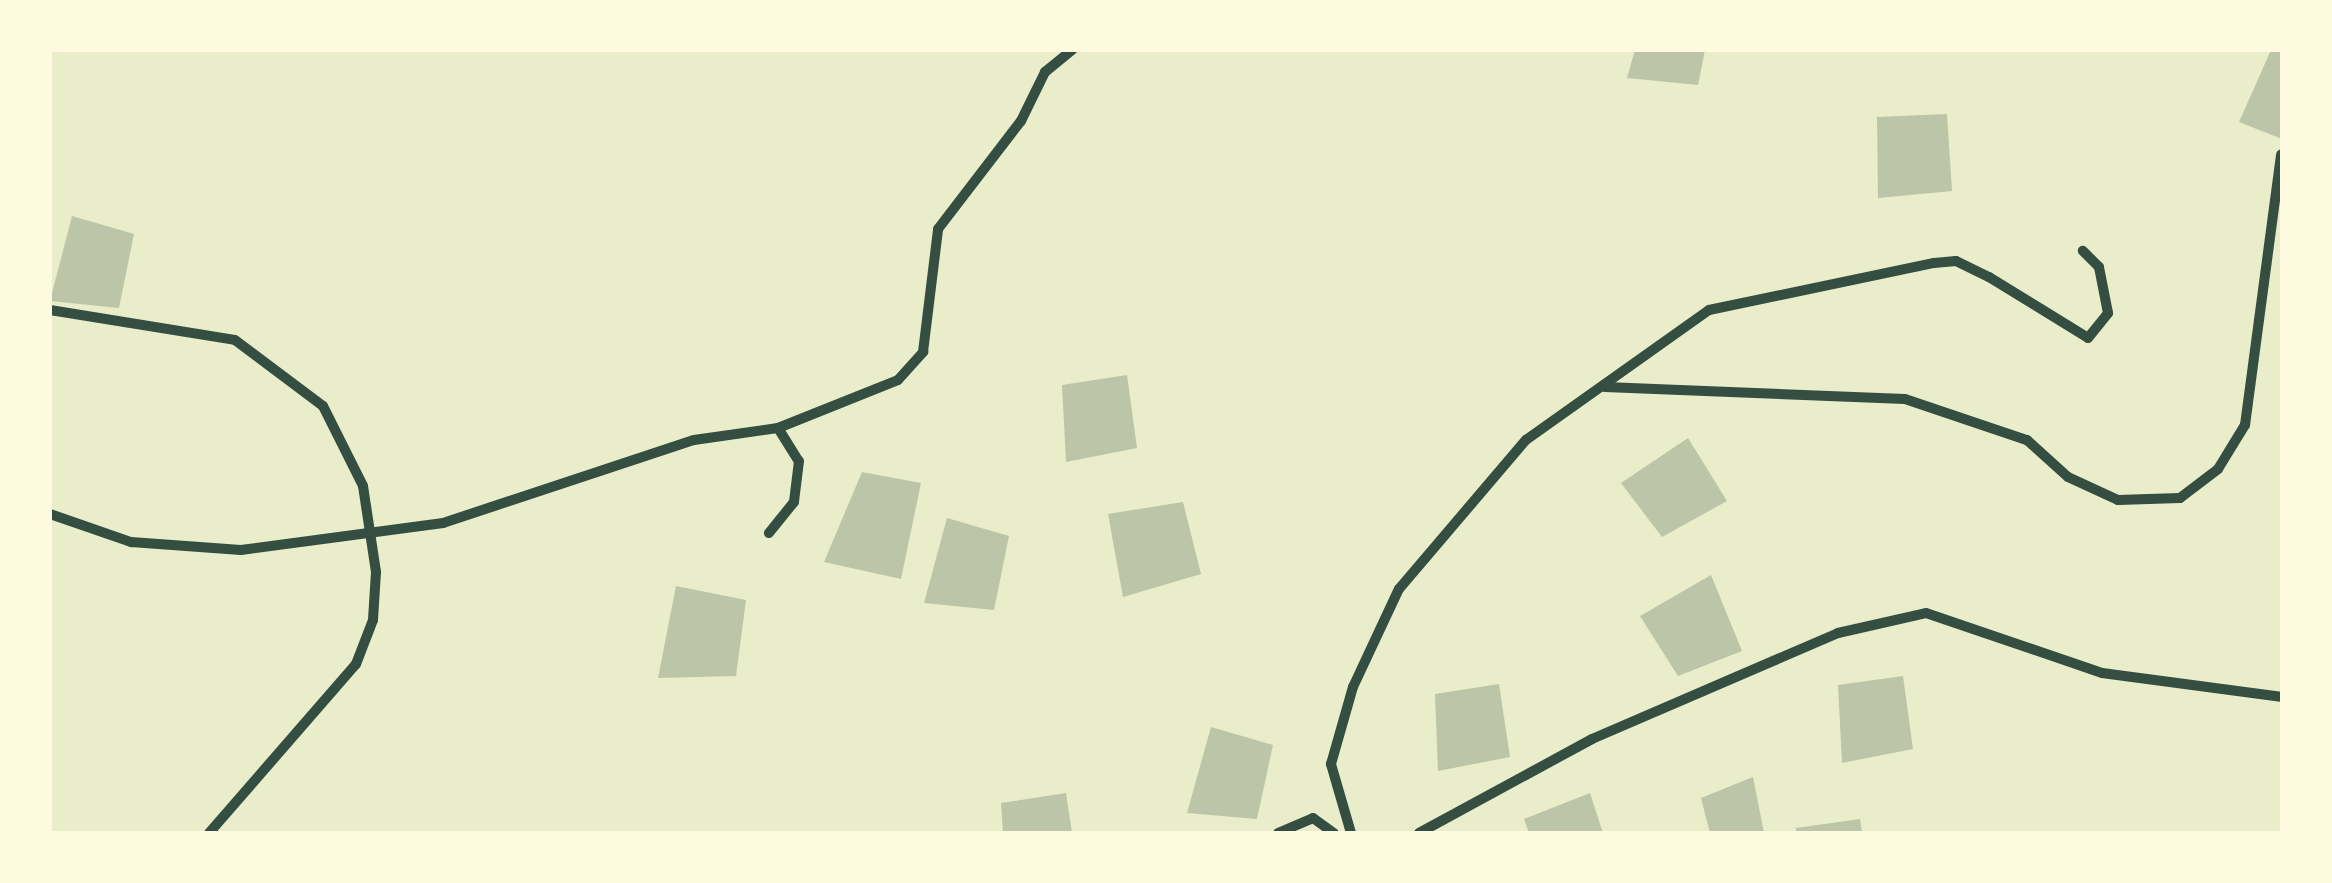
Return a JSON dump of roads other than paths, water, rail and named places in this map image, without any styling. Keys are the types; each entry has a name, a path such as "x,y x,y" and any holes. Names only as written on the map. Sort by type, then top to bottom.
{"street":[{"path":"50,514 191,552 371,531 495,510 694,440 778,428 898,380 923,352 938,229 1021,122 1045,72 1072,50"},
{"path":"1604,387 1905,399 2027,440 2068,477 2118,500 2180,498 2218,469 2244,424 2281,154"},
{"path":"1351,833 1331,764 1353,687 1399,588 1526,440 1709,310 1934,262 1988,277 2088,338 2108,313 2100,267 2082,251"},
{"path":"50,310 204,332 286,375 323,406 352,456 371,531 373,620 356,664 209,833"},
{"path":"769,533 794,502 799,461 778,428"},
{"path":"1419,833 1592,739 1838,634 1926,613 2102,673 2282,697"},
{"path":"1278,833 1313,818 1334,833"}]}
